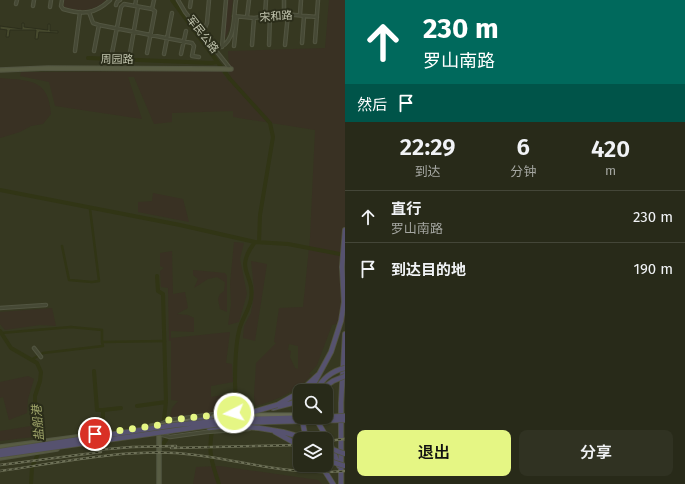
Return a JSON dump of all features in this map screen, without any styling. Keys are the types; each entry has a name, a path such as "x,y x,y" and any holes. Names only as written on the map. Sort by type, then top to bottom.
{"highway":[{"path":"314,384 334,343 345,302 342,261 345,230"},
{"path":"341,484 341,403 345,334"},
{"path":"322,384 326,377 345,368"},
{"path":"309,384 320,374"},
{"path":"328,384 336,379 345,376"},
{"path":"268,409 282,403 293,396"},
{"path":"0,456 175,428 293,403"},
{"path":"333,416 345,416"},
{"path":"0,451 253,418 293,417"},
{"path":"175,428 253,421 345,420"},
{"path":"320,424 333,449 341,474"},
{"path":"175,428 227,426 259,428 293,435"},
{"path":"259,428 282,435 293,442"},
{"path":"333,450 345,454"},
{"path":"333,462 345,466"},
{"path":"326,472 332,484"}],"main road":[{"name":"周园路","path":"0,70 48,68 230,68"},
{"path":"0,448 159,425 213,415 293,416"},
{"path":"0,456 25,454 112,441 168,430 206,425 345,420"},
{"path":"159,425 160,484"}],"street":[{"path":"16,4 17,0"},
{"path":"33,6 34,0"},
{"path":"50,7 51,0"},
{"path":"62,0 61,6 63,9 80,12 89,12 102,7 110,0"},
{"path":"130,53 134,32 136,0"},
{"path":"147,53 155,11 152,9 154,0"},
{"name":"军民公路","path":"178,0 185,12 230,68"},
{"path":"190,7 191,0"},
{"path":"205,28 207,23 209,0"},
{"path":"222,47 226,0"},
{"path":"234,46 236,0"},
{"path":"247,17 249,0"},
{"path":"265,16 266,0"},
{"path":"284,0 284,14"},
{"path":"300,15 301,0"},
{"path":"316,42 318,0"},
{"path":"112,53 121,6 124,4 152,9"},
{"path":"75,51 80,12"},
{"path":"89,12 93,23 99,25 194,44 192,56 199,57"},
{"path":"164,54 172,13"},
{"path":"285,44 288,14"},
{"name":"宋和路","path":"235,16 254,18 288,14 317,17"},
{"path":"214,49 222,47 227,43 231,34 235,16"},
{"path":"269,45 270,16"},
{"path":"302,43 304,16"},
{"path":"252,46 254,18"},
{"path":"94,51 99,25"},
{"path":"181,54 186,30"},
{"path":"1,308 46,305"},
{"path":"34,348 41,357"},
{"path":"160,432 170,437 225,430 253,429 256,420 254,410 213,415"}],"shaded area":[{"path":"64,0 106,0 102,4 92,9 75,10 64,7"},
{"path":"227,0 233,0 230,28 223,43"},
{"path":"329,0 345,0 345,322 332,325 317,365 309,374 312,375 306,381 302,384 293,384 293,391 286,395 255,406 254,396 256,363 276,343 274,342 279,308 303,307 310,238 315,130 233,117 233,111 172,113 172,122 154,124 134,77 128,77 142,119 55,106 49,82 20,76 21,72 221,71 230,83 228,51 325,48","holes":["289,344 298,346 298,369 295,368 290,357 291,351 288,350"]},
{"path":"0,78 29,81 41,88 46,94 51,114 43,124 31,126 20,132 0,138"},
{"path":"153,193 183,199 189,222 138,212 138,202 152,201"},
{"path":"234,242 244,243 240,259 247,294 239,322 228,325 231,304 230,284"},
{"path":"172,251 173,294 185,292 188,308 177,314 188,315 194,318 194,332 171,331 171,338 230,332 226,363 232,364 233,382 211,386 211,397 230,394 232,396 219,412 172,418 170,416 172,408 178,401 171,400 171,341 169,341 168,288 161,287 160,271 164,268 160,266 160,253"},
{"path":"251,261 267,264 255,341 243,338 244,326 251,313 253,302 254,289"},
{"path":"193,270 225,273 227,276 227,312 220,309 218,299 220,294 224,291 225,282 217,277 208,279 194,288 198,279 193,275"},
{"path":"52,308 56,326 40,325 5,330 0,324 0,312"},
{"path":"28,376 34,379 28,399 27,413 9,420 3,397 0,398 0,382"},
{"path":"31,426 33,437 0,441 0,431"},
{"path":"220,466 318,480 322,484 193,484 196,467"}],"building":[{"path":"22,23 24,23 24,27 48,30 48,24 50,24 50,31 58,31 58,33 39,32 38,39 35,39 36,30 10,30 9,37 6,37 7,30 0,29 0,26 22,29"}],"waterway":[{"path":"172,0 230,79 270,123 273,137 260,215 259,242"},
{"path":"88,58 217,62"},
{"path":"0,190 180,225 255,242 288,244 345,255"},
{"path":"62,246 69,280 92,282 99,281 90,209"},
{"path":"224,416 235,400 238,337 240,327 249,308 251,299 250,283 245,266 246,259 255,242"},
{"path":"157,276 158,291 163,294 166,402 164,419 166,440 162,445"},
{"path":"1,333 71,327 102,330 102,342 165,341"},
{"name":"盐船港","path":"0,331 11,348 37,363 41,372 40,381 35,396 35,409 42,444"},
{"path":"31,360 43,353 103,346 102,342"},
{"path":"94,371 97,410 103,410 103,428"},
{"path":"137,406 166,402"},
{"path":"103,410 121,408"},
{"path":"213,428 210,450 214,470 219,484"},
{"name":"盐船港","path":"31,484 32,467 40,450"}],"railway":[{"path":"333,440 345,439"},
{"path":"171,448 293,445"},
{"path":"96,450 176,446"},
{"path":"0,465 101,452"},
{"path":"0,471 132,453 176,453 281,469 323,472 345,471"}],"route":[{"path":"95,434 138,429 159,425 169,420 213,414 234,413"}]}
